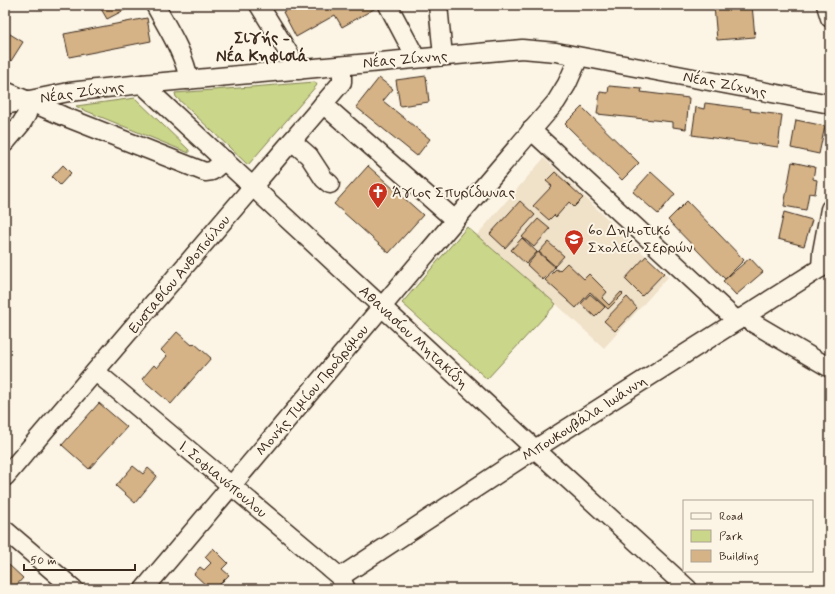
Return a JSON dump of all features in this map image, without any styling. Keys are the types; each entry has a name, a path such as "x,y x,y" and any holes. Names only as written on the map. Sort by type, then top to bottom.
{"street":[{"path":"155,5 181,53 189,80"},
{"path":"388,5 416,58"},
{"path":"438,5 443,56"},
{"path":"826,5 830,18"},
{"path":"263,6 299,70"},
{"name":"Νέας Ζίχνης","path":"5,143 21,124 27,114 27,100 70,92 522,49 556,52 830,104"},
{"name":"Μονής Τιμίου Προδρόμου","path":"144,589 563,91 579,57"},
{"name":"Ευσταθίου Ανθοπούλου","path":"5,477 342,82 340,66"},
{"name":"Αθανασίου Μητακίδη","path":"142,84 688,589"},
{"path":"5,91 63,116 205,172 212,171 225,160"},
{"path":"5,104 27,100"},
{"path":"323,104 455,220"},
{"path":"531,130 740,319 830,368"},
{"path":"292,141 308,156 324,179 330,184"},
{"path":"825,265 822,252 830,209"},
{"name":"Μπουκουβάλα Ιωάννη","path":"343,583 535,449 825,265"},
{"name":"Ι. Σοφιανόπουλου","path":"96,372 232,486 343,583"},
{"path":"5,530 74,589"}],"shaded area":[{"name":"6ο Δημοτικό Σχολείο Σερρών","path":"544,158 668,277 604,348 477,235"}],"green space":[{"path":"315,82 317,85 248,165 176,97 175,93"},
{"path":"135,98 189,150 189,153 76,106"},
{"path":"467,227 556,304 487,379 402,303"}],"building":[{"path":"104,5 134,5 107,19 100,7"},
{"path":"296,5 381,5 342,27 335,15 296,37 283,12"},
{"path":"752,5 755,37 717,40 714,6"},
{"path":"147,18 151,41 69,57 64,34"},
{"path":"5,31 23,42 11,61 5,57"},
{"path":"426,76 429,102 400,106 396,80"},
{"path":"379,78 393,89 383,101 430,139 417,156 356,107"},
{"path":"609,86 642,89 641,92 689,98 686,129 673,127 673,122 597,114 600,92 608,93"},
{"path":"705,103 782,115 778,147 692,135 696,107 704,109"},
{"path":"582,107 639,163 622,180 565,124"},
{"path":"796,120 825,126 819,154 791,148"},
{"path":"792,162 815,167 813,179 817,180 815,194 809,193 806,210 784,206"},
{"path":"63,165 71,173 60,185 52,177"},
{"name":"Άγιος Σπυρίδωνας","path":"368,166 423,215 389,253 334,204"},
{"path":"555,172 583,198 574,207 569,202 556,217 554,215 549,220 533,206 552,186 546,181"},
{"path":"651,172 675,194 658,214 633,192"},
{"path":"520,201 535,215 505,248 490,234"},
{"path":"687,201 744,260 725,279 668,220"},
{"path":"784,212 812,220 804,246 778,239"},
{"path":"538,219 550,229 534,247 522,237"},
{"path":"522,238 537,252 526,264 511,250"},
{"path":"548,242 564,256 555,266 539,252"},
{"path":"538,252 555,267 543,280 527,265"},
{"path":"646,256 664,273 642,296 625,279"},
{"path":"750,258 763,272 736,295 723,281"},
{"path":"567,263 584,279 589,274 607,292 602,298 609,305 621,292 623,294 608,309 590,292 576,308 545,280 556,269 559,271"},
{"path":"590,294 605,307 595,317 581,304"},
{"path":"627,297 637,308 615,331 604,321"},
{"path":"177,332 192,345 194,343 211,358 171,404 142,379 154,365 157,368 167,356 161,350"},
{"path":"99,403 127,427 89,469 62,445"},
{"path":"133,466 143,474 148,468 157,476 135,503 116,486"},
{"path":"213,548 228,563 222,569 229,575 215,589 210,589 194,574 200,567 204,570 211,563 205,557"},
{"path":"5,564 8,566 9,565 23,578 13,589 5,589"}],"place":[{"name":"Άγιος Σπυρίδωνας","path":"378,209"},
{"name":"6ο Δημοτικό Σχολείο Σερρών","path":"574,256"}],"district":[{"name":"Σιγής - Νέα Κηφισιά","path":"262,46"}]}
